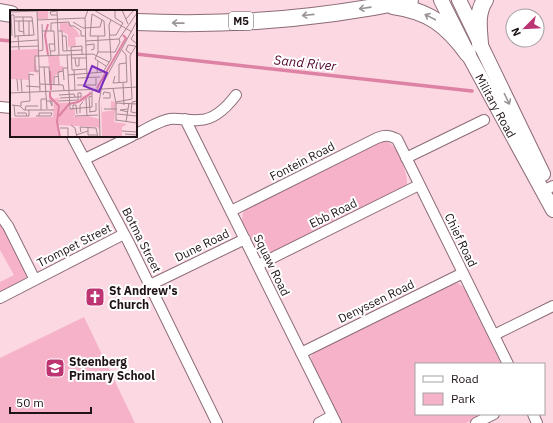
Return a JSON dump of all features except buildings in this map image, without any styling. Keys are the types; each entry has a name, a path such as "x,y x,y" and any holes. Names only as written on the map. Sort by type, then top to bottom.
{"main road":[{"name":"M5","path":"137,22 215,23 273,19 387,5 410,0"},
{"name":"Military Road","path":"441,0 468,54 549,190"},
{"name":"Military Road","path":"459,0 549,190 553,210"},
{"path":"480,44 478,18 485,0"},
{"path":"387,5 404,7 430,16 448,29 468,54"},
{"path":"0,12 10,14"}],"street":[{"path":"137,134 164,121 185,119 200,120 209,118 226,107 236,95"},
{"path":"0,107 10,108"},
{"name":"Squaw Road","path":"185,119 334,420"},
{"path":"406,158 484,120"},
{"name":"Fontein Road","path":"231,211 384,135"},
{"name":"Chief Road","path":"384,135 397,139 508,363"},
{"name":"Botma Street","path":"73,137 150,285 217,423"},
{"path":"85,159 130,137"},
{"name":"Ebb Road","path":"258,265 419,185"},
{"name":"Trompet Street","path":"0,215 8,226 35,280"},
{"name":"Trompet Street","path":"0,298 124,234"},
{"name":"Dune Road","path":"150,285 245,239"},
{"name":"Denyssen Road","path":"301,353 463,273"},
{"path":"494,335 553,306"},
{"path":"476,423 492,415"},
{"path":"319,423 334,420"}],"green space":[{"path":"380,142 391,144 395,148 405,169 407,184 401,190 270,255 263,255 258,251 242,221 243,213 247,208"},
{"path":"0,222 27,277 0,293 0,282 14,275 0,250"},
{"path":"458,283 464,288 501,363 415,363 415,415 483,415 466,423 341,423 312,364 311,356 316,351 451,284"},
{"name":"Steenberg Primary School","path":"84,317 135,423 0,423 0,358"}],"waterway":[{"name":"Sand River","path":"0,40 10,41"},
{"name":"Sand River","path":"137,54 472,91"}],"place":[{"name":"St Andrew's Church","path":"95,297"},
{"name":"Steenberg Primary School","path":"55,368"}]}
